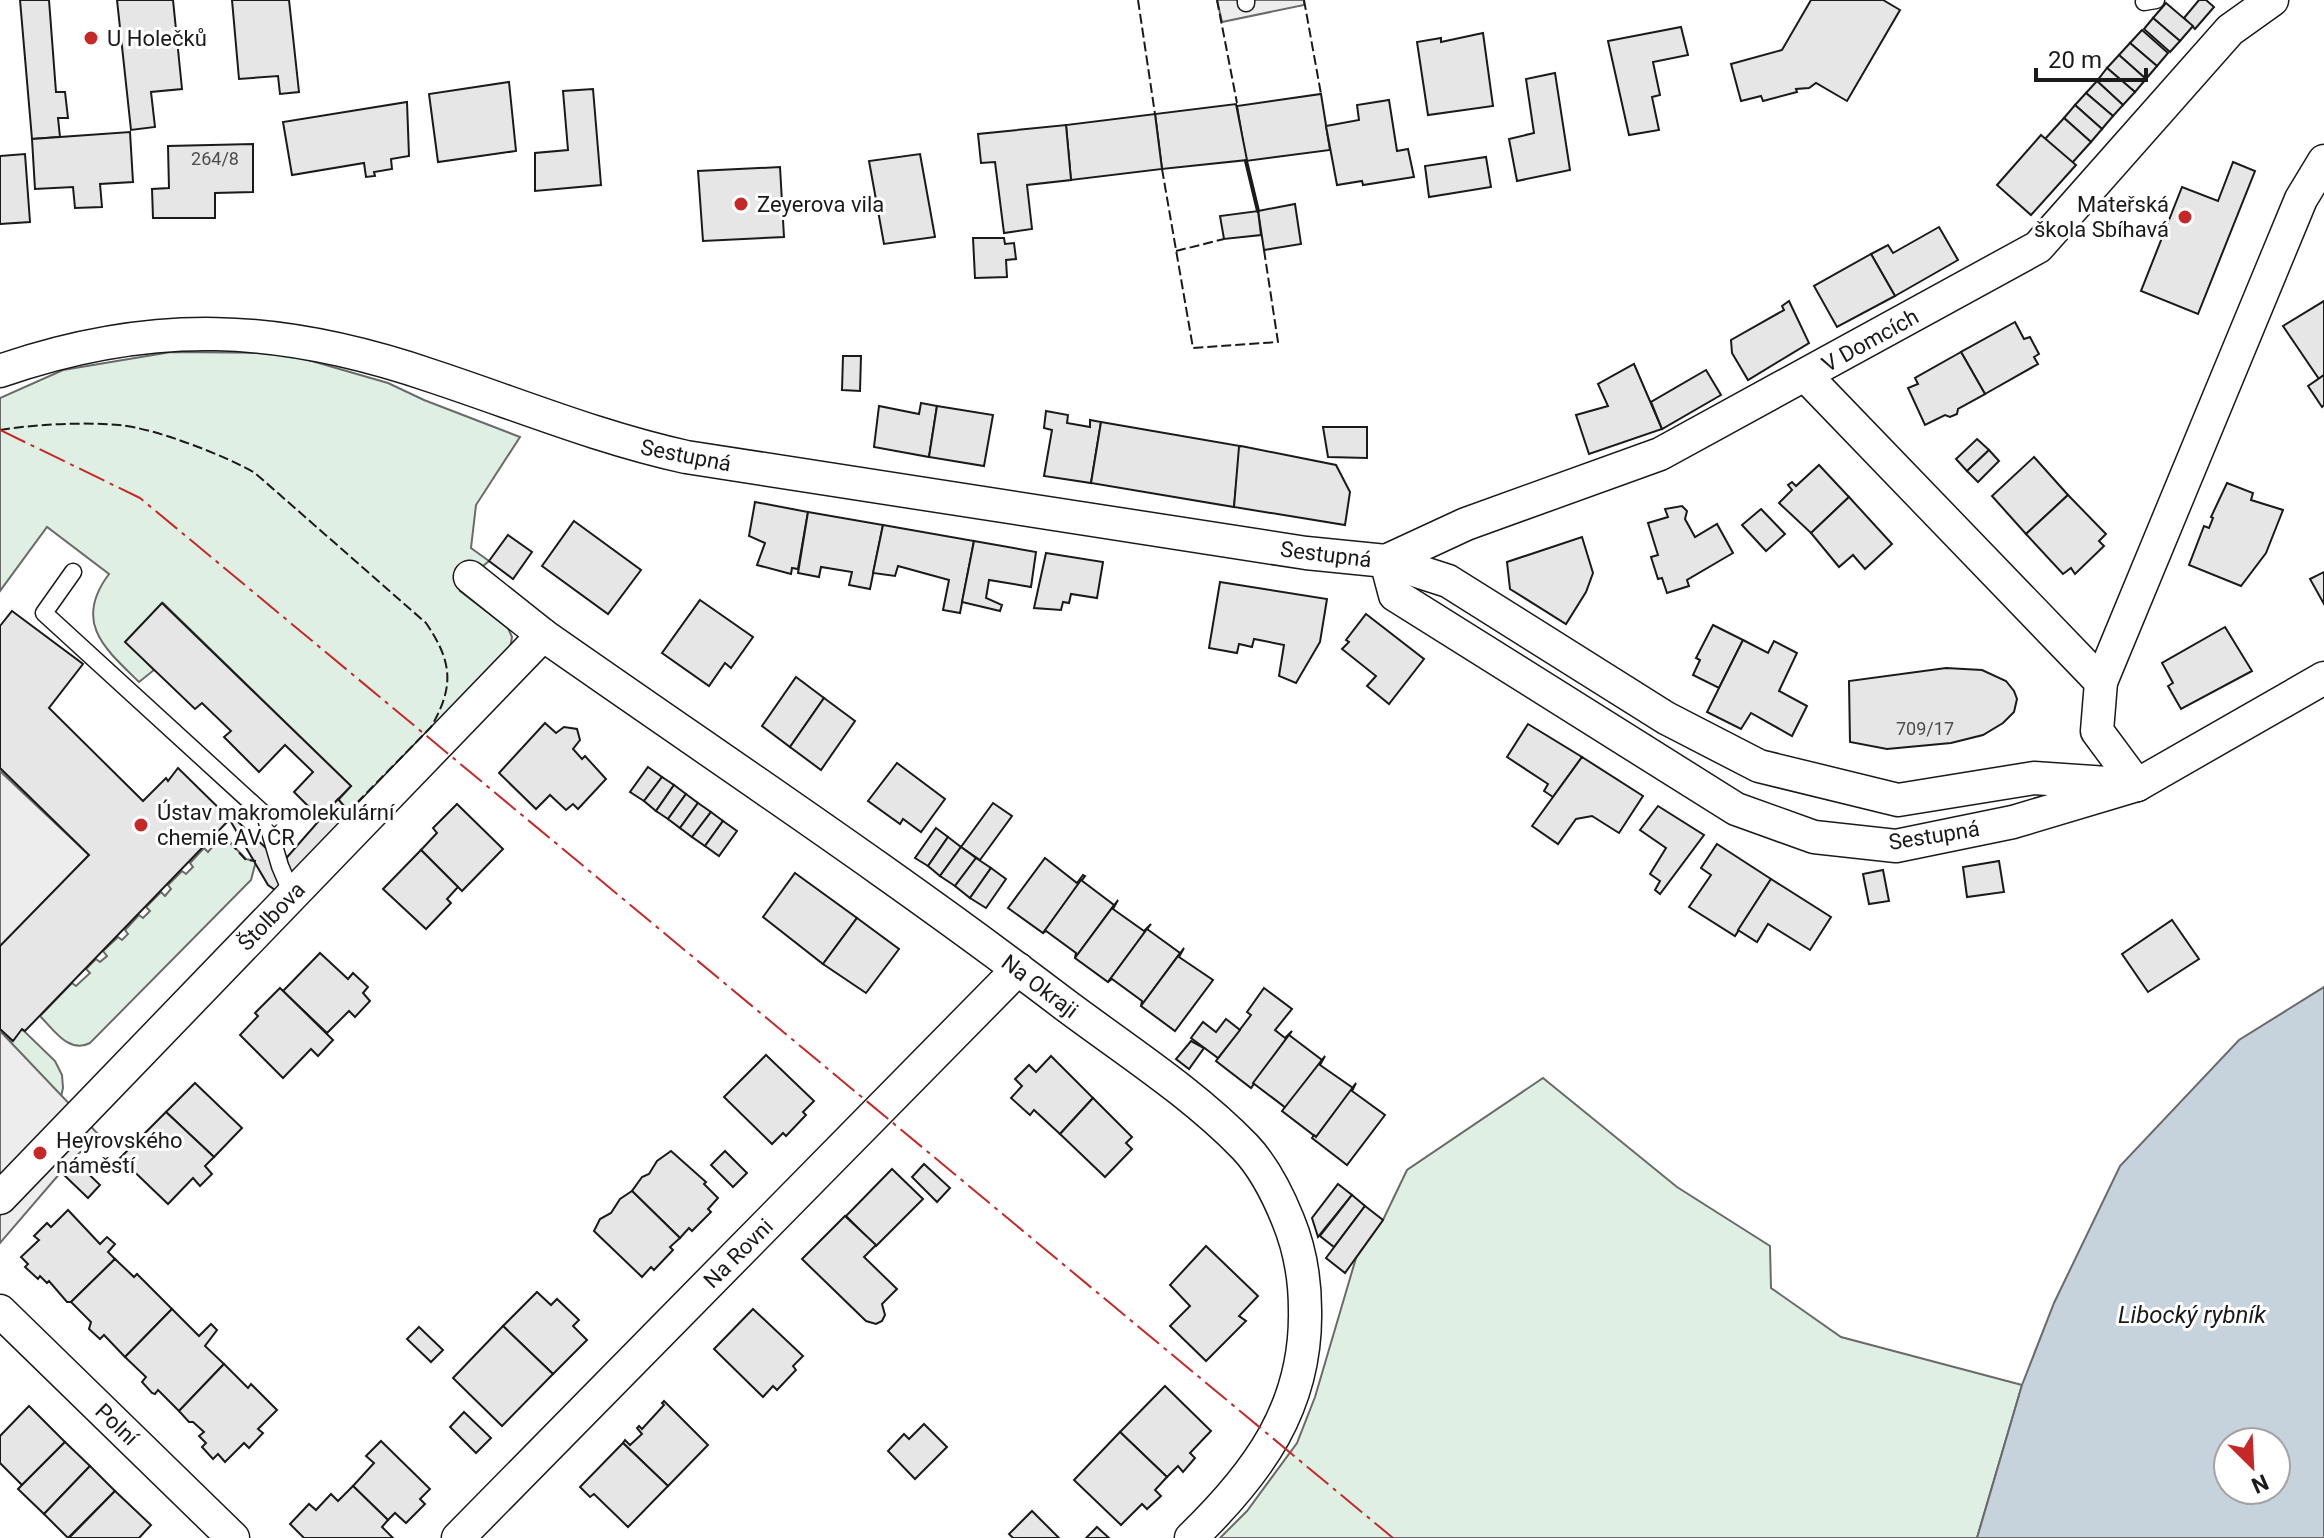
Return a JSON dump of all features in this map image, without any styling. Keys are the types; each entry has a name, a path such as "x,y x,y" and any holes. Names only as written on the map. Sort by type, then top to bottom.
{"street":[{"name":"V Domcích","path":"1386,561 1466,524 1660,454 2038,247 2230,30 2264,1"},
{"path":"2137,785 2097,731 2101,682 2313,207 2324,161"},
{"name":"Sestupná","path":"0,371 62,351 157,335 205,332 337,348 428,374 635,446 686,457 1306,553 1386,561 1448,581 1666,718 1759,766 1898,800 2034,778 2137,785"},
{"path":"1806,376 2101,682"},
{"name":"Sestupná","path":"1386,561 1395,595 1736,809 1814,837 1896,846 2013,822 2137,785 2324,678"},
{"name":"Na Okraji","path":"470,577 543,635 1018,969 1196,1104 1247,1148 1269,1182 1299,1251 1305,1287 1306,1326 1300,1368 1292,1401 1275,1437 1230,1498 1191,1538"},
{"name":"Štolbova","path":"0,1198 543,635"},
{"name":"Na Rovni","path":"458,1538 1018,969"},
{"name":"Polní","path":"0,1311 233,1538"}],"lane":[{"path":"73,572 44,613 265,815 292,894"}],"green space":[{"path":"171,352 284,353 388,383 520,437 476,505 471,548 489,561 470,577 460,591 508,628 512,637 509,655 293,869 280,866 351,786 163,603 126,641 154,670 139,682 105,646 93,620 99,591 109,574 47,527 0,591 0,398 63,370"},
{"path":"220,832 246,859 256,861 251,880 90,1043 75,1045 62,1039 40,1016 72,983 76,986 90,973 86,969 96,959 100,962 107,956 103,951 118,937 122,940 128,934 125,930 139,915 143,918 150,911 146,907 161,892 165,896 171,889 168,885 182,871 186,874 193,867 190,863 204,848 208,852 214,845 211,841"},
{"path":"0,1029 12,1041 21,1029 25,1032 55,1061 62,1075 63,1088 59,1105 0,1173"},
{"path":"1543,1078 1677,1187 1770,1246 1771,1288 1841,1337 2022,1385 1977,1538 1220,1538 1247,1511 1297,1443 1315,1397 1356,1258 1383,1220 1407,1170"}],"shaded area":[{"path":"1217,0 1304,0 1304,5 1222,22"},
{"path":"0,771 89,855 0,949"},
{"name":"Heyrovského náměstí","path":"0,1031 98,1134 0,1243"}],"water":[{"name":"Libocký rybník","path":"2324,987 2324,1538 1977,1538 2022,1385 2054,1303 2120,1166 2239,1040"}],"building":[{"path":"20,0 49,0 56,92 65,92 68,118 58,118 60,137 32,139"},
{"path":"117,0 173,0 182,89 151,92 155,127 131,130"},
{"path":"232,0 289,0 299,92 280,94 278,76 239,79"},
{"path":"1811,0 1883,0 1900,10 1847,101 1816,83 1809,88 1796,89 1797,92 1763,101 1761,96 1741,101 1731,64 1782,50"},
{"path":"2199,0 2206,0 2214,7 2195,29 2184,18"},
{"path":"2166,3 2193,26 2180,41 2153,18"},
{"path":"2153,18 2180,41 2170,52 2144,29"},
{"path":"1681,27 1688,55 1653,62 1660,95 1652,97 1659,130 1629,135 1608,41"},
{"path":"2142,30 2168,53 2157,66 2130,43"},
{"path":"1483,33 1493,106 1428,115 1417,42 1441,38 1441,42"},
{"path":"2130,43 2157,66 2146,79 2119,55"},
{"path":"2119,55 2146,79 2135,92 2107,68"},
{"path":"2107,68 2135,92 2123,105 2097,81"},
{"path":"1555,73 1570,170 1517,181 1509,139 1534,133 1526,79"},
{"path":"2097,81 2123,105 2113,116 2086,93"},
{"path":"509,82 516,151 438,162 429,94"},
{"path":"593,89 601,185 535,191 535,153 568,150 563,91"},
{"path":"2086,93 2113,116 2102,129 2075,105"},
{"path":"1321,94 1330,150 1246,161 1237,106"},
{"path":"1389,100 1397,151 1408,149 1414,177 1363,185 1362,181 1337,185 1326,126 1359,120 1357,105"},
{"path":"407,102 409,156 391,159 392,169 374,172 375,176 366,177 364,163 292,175 283,122"},
{"path":"1236,104 1247,160 1162,169 1155,114"},
{"path":"2075,105 2102,129 2091,142 2064,118"},
{"path":"1155,114 1162,169 1071,180 1066,125"},
{"path":"2064,118 2091,142 2072,163 2045,139"},
{"path":"1066,125 1071,180 1027,185 1032,229 1004,233 995,162 981,163 978,134"},
{"path":"130,132 133,182 100,184 102,207 75,208 73,187 35,189 32,139"},
{"path":"2041,135 2076,165 2031,215 1997,185"},
{"path":"253,144 253,192 215,193 215,218 153,218 152,189 169,188 168,146"},
{"path":"25,154 30,222 0,224 0,156"},
{"path":"920,154 935,237 884,244 869,161"},
{"path":"1486,157 1491,187 1429,197 1425,166"},
{"path":"2233,162 2255,171 2198,314 2141,291 2182,187 2218,201"},
{"name":"Zeyerova vila","path":"780,167 784,237 703,241 698,171"},
{"path":"1295,204 1301,244 1264,250 1258,211"},
{"path":"1258,211 1261,235 1224,239 1220,216"},
{"path":"1939,227 1958,260 1895,296 1871,254 1888,245 1893,253"},
{"path":"973,238 1004,238 1005,244 1014,243 1016,259 1006,260 1007,277 975,278"},
{"path":"1871,254 1895,296 1837,327 1814,286"},
{"path":"1789,301 1809,343 1748,380 1732,353 1731,340 1784,310 1782,306"},
{"path":"2324,301 2324,375 2319,379 2283,326"},
{"path":"2015,322 2024,339 2030,337 2039,354 2034,357 2038,364 1985,394 1961,352"},
{"path":"1961,352 1985,394 1958,409 1957,414 1950,417 1945,415 1925,425 1908,388 1918,384 1915,378"},
{"path":"843,356 861,356 860,391 842,390"},
{"path":"1634,364 1662,429 1589,454 1576,415 1608,406 1598,384"},
{"path":"1706,370 1721,395 1662,429 1651,402"},
{"path":"2324,375 2324,405 2322,407 2308,386"},
{"path":"921,403 937,406 929,457 874,447 879,406 919,414"},
{"path":"937,406 993,415 984,466 929,457"},
{"path":"1046,411 1068,415 1067,423 1090,427 1090,420 1101,422 1091,483 1044,476 1052,430 1044,428"},
{"path":"1101,422 1240,446 1234,507 1091,483"},
{"path":"1323,427 1367,427 1367,458 1328,457"},
{"path":"1977,439 1989,450 1967,471 1956,459"},
{"path":"1241,446 1336,465 1350,492 1345,525 1234,507"},
{"path":"1989,450 1999,461 1978,482 1967,471"},
{"path":"2034,457 2068,495 2026,534 1992,496"},
{"path":"1819,465 1849,497 1811,533 1779,503 1792,490 1788,485 1792,482 1796,486"},
{"path":"2227,483 2253,493 2251,500 2283,510 2266,553 2241,586 2189,565 2204,526 2209,528"},
{"path":"2068,495 2106,534 2099,541 2104,546 2075,574 2071,568 2063,574 2026,534"},
{"path":"1849,497 1892,544 1865,569 1853,555 1839,567 1811,533"},
{"path":"755,502 808,512 798,569 792,568 791,574 757,565 765,543 749,536"},
{"path":"1682,506 1687,511 1685,519 1695,537 1717,524 1733,553 1687,580 1689,586 1667,593 1662,578 1658,579 1651,557 1658,555 1648,523 1668,517 1665,509"},
{"path":"1761,509 1785,534 1766,551 1742,525"},
{"path":"808,512 883,525 870,589 849,585 852,572 821,567 819,577 798,573"},
{"path":"574,521 641,570 608,614 542,566"},
{"path":"883,525 974,541 960,613 943,610 949,580 898,566 895,576 873,573"},
{"path":"508,535 532,552 513,579 489,561"},
{"path":"1582,537 1593,573 1586,592 1566,624 1510,589 1507,562"},
{"path":"974,541 1036,552 1031,587 989,580 986,598 1002,605 1000,611 962,602"},
{"path":"1046,553 1103,562 1097,598 1071,594 1069,603 1063,602 1061,610 1034,608"},
{"path":"2324,572 2324,604 2310,579"},
{"path":"1220,582 1327,599 1320,642 1296,683 1279,676 1284,645 1254,639 1252,647 1239,644 1237,653 1209,648"},
{"path":"700,600 753,637 731,668 725,663 709,686 662,653"},
{"path":"162,603 351,786 320,818 294,792 313,772 285,745 259,772 224,737 231,731 202,703 195,709 125,642"},
{"name":"Ústav makromolekulární chemie AV ČR","path":"12,611 83,664 49,708 143,801 166,778 168,781 178,768 230,819 13,1041 0,1029 0,946 89,855 0,768 0,626"},
{"path":"1366,614 1424,659 1389,704 1367,686 1376,676 1342,649"},
{"path":"1713,625 1743,640 1719,688 1693,675 1700,660 1696,658"},
{"path":"2225,627 2252,671 2181,709 2168,686 2173,683 2162,663"},
{"path":"1743,640 1768,653 1774,641 1797,653 1779,691 1807,706 1792,736 1751,713 1741,729 1707,712"},
{"path":"1946,668 1982,670 2006,681 2017,699 2014,712 1983,735 1951,743 1887,749 1850,742 1849,681"},
{"path":"796,677 824,698 790,747 762,726"},
{"path":"824,698 855,721 821,770 790,747"},
{"path":"545,723 556,733 564,727 577,729 580,740 573,749 582,759 585,756 606,779 578,809 573,804 566,810 550,795 536,809 499,773"},
{"path":"1528,724 1582,757 1553,797 1544,791 1548,784 1507,757"},
{"path":"1582,757 1643,796 1619,833 1592,816 1576,819 1558,844 1532,826"},
{"path":"897,763 945,799 921,832 903,819 900,824 868,801"},
{"path":"648,767 662,777 644,801 630,792"},
{"path":"662,777 674,785 656,811 644,801"},
{"path":"674,785 686,794 668,819 656,811"},
{"path":"686,794 698,803 680,828 668,819"},
{"path":"338,799 351,814 275,890 268,885 231,822 235,819 282,863"},
{"path":"698,803 711,812 692,837 680,828"},
{"path":"993,803 1012,816 980,860 961,847"},
{"path":"457,804 503,849 462,891 421,850 437,833 433,828"},
{"path":"1658,806 1704,835 1660,894 1655,890 1660,881 1650,874 1666,848 1640,830"},
{"path":"711,812 723,821 705,846 692,837"},
{"path":"723,821 737,831 719,856 705,846"},
{"path":"936,828 948,837 928,866 915,858"},
{"path":"948,837 961,847 940,876 928,866"},
{"path":"1717,844 1771,879 1735,936 1689,907 1711,875 1701,868"},
{"path":"961,847 976,858 955,886 940,876"},
{"path":"421,850 458,887 447,899 451,903 426,929 383,889"},
{"path":"976,858 991,868 970,898 955,886"},
{"path":"1045,858 1077,883 1085,876 1043,933 1008,908"},
{"path":"1999,861 2004,892 1967,897 1963,867"},
{"path":"991,868 1006,879 986,908 970,898"},
{"path":"1883,870 1889,901 1869,904 1863,874"},
{"path":"795,873 857,918 823,964 763,917"},
{"path":"1771,879 1831,917 1810,950 1768,924 1757,942 1738,930"},
{"path":"1081,880 1114,905 1075,958 1076,953 1046,931 1043,933"},
{"path":"1118,900 1113,909 1144,931 1151,924 1108,982 1075,958"},
{"path":"857,918 899,949 866,993 823,964"},
{"path":"2172,920 2199,959 2148,992 2122,954"},
{"path":"1147,929 1180,953 1141,1006 1142,1001 1112,979 1108,982"},
{"path":"1184,948 1179,957 1213,980 1175,1031 1141,1006"},
{"path":"320,953 348,979 353,973 368,987 363,993 370,1001 355,1017 349,1011 327,1033 283,991"},
{"path":"280,988 333,1040 318,1056 311,1049 283,1078 240,1035 258,1016 255,1013"},
{"path":"1264,988 1292,1009 1275,1030 1285,1038 1292,1031 1251,1088 1216,1061 1251,1015 1247,1012"},
{"path":"1226,1019 1240,1030 1218,1058 1191,1038 1203,1022 1216,1032"},
{"path":"1289,1035 1322,1060 1286,1108 1253,1083"},
{"path":"1191,1041 1204,1048 1189,1069 1176,1059"},
{"path":"766,1055 814,1101 803,1112 806,1115 786,1136 783,1133 772,1144 724,1097"},
{"path":"1051,1056 1093,1098 1060,1134 1034,1110 1030,1115 1011,1098 1022,1086 1015,1079 1029,1065 1036,1072"},
{"path":"1325,1056 1320,1065 1353,1088 1316,1137 1282,1111"},
{"path":"195,1083 242,1128 214,1157 166,1112"},
{"path":"1356,1083 1352,1091 1385,1115 1347,1165 1312,1138 1314,1135 1316,1137"},
{"path":"1093,1098 1132,1137 1126,1143 1132,1149 1105,1177 1060,1134"},
{"path":"166,1112 214,1157 205,1166 212,1174 200,1186 193,1178 168,1204 120,1158"},
{"path":"671,1151 706,1182 704,1184 718,1198 708,1209 711,1212 680,1238 632,1191 657,1161"},
{"path":"725,1151 747,1173 733,1187 711,1165"},
{"path":"75,1161 100,1185 88,1198 63,1174"},
{"path":"924,1164 950,1188 937,1202 912,1177"},
{"path":"892,1169 923,1199 876,1246 846,1216"},
{"path":"1338,1184 1352,1195 1318,1237 1312,1218"},
{"path":"632,1191 680,1238 654,1270 651,1267 642,1277 594,1231 600,1219 611,1213 620,1199"},
{"path":"1352,1195 1365,1206 1334,1247 1320,1236"},
{"path":"1365,1206 1383,1220 1345,1273 1326,1258"},
{"path":"68,1210 100,1244 107,1237 115,1244 108,1252 115,1259 71,1302 67,1302 49,1281 47,1283 40,1276 38,1279 25,1267 28,1264 21,1257 39,1240 34,1236 47,1223 51,1227"},
{"path":"845,1216 876,1245 864,1257 897,1289 882,1304 885,1315 876,1324 866,1321 802,1259"},
{"path":"1206,1246 1258,1296 1239,1316 1246,1321 1206,1361 1170,1326 1190,1306 1170,1285"},
{"path":"115,1259 134,1277 137,1274 172,1309 125,1357 104,1335 100,1339 89,1329 91,1322 71,1302"},
{"path":"537,1292 551,1305 557,1299 579,1320 573,1326 587,1340 553,1374 503,1326"},
{"path":"172,1309 199,1336 211,1324 217,1330 205,1346 224,1364 179,1411 158,1390 152,1393 142,1382 146,1377 125,1357"},
{"path":"753,1309 803,1356 793,1366 796,1370 777,1390 773,1386 763,1397 714,1349"},
{"path":"503,1326 553,1374 502,1426 453,1378"},
{"path":"419,1327 443,1350 431,1362 407,1339"},
{"path":"224,1364 248,1388 251,1384 277,1410 258,1429 263,1433 249,1448 244,1443 225,1462 218,1454 213,1459 202,1447 206,1443 199,1436 204,1432 179,1411"},
{"path":"1165,1386 1211,1431 1190,1453 1195,1458 1183,1472 1178,1466 1167,1477 1120,1432"},
{"path":"664,1401 708,1445 668,1486 623,1443 625,1440 630,1445 642,1434 637,1428 642,1429 664,1405"},
{"path":"29,1406 65,1442 22,1485 0,1463 0,1436"},
{"path":"464,1412 491,1438 476,1453 450,1427"},
{"path":"924,1424 947,1447 915,1479 888,1451 904,1434 909,1439"},
{"path":"1120,1432 1167,1477 1155,1490 1161,1496 1147,1509 1142,1504 1121,1525 1074,1480"},
{"path":"381,1441 430,1489 420,1499 425,1504 406,1523 395,1513 388,1520 353,1486 374,1463 366,1456"},
{"path":"65,1442 90,1466 44,1514 18,1489"},
{"path":"623,1443 668,1486 628,1527 594,1494 590,1497 580,1487"},
{"path":"90,1466 115,1491 68,1538 44,1514"},
{"path":"353,1486 388,1520 382,1527 393,1538 304,1538 290,1524 309,1504 316,1510 331,1494 338,1501"},
{"path":"115,1491 151,1525 139,1538 69,1538"},
{"path":"1032,1511 1059,1538 1013,1538 1009,1534"},
{"path":"1097,1527 1109,1538 1086,1538"}],"fence":[{"path":"1138,0 1155,114"},
{"path":"1217,0 1237,103"},
{"path":"1304,0 1321,94"},
{"path":"1162,169 1193,348 1278,342 1264,250"},
{"path":"1176,251 1224,239"},
{"path":"0,430 59,424 119,425 169,437 226,458 255,473 426,623 441,650 447,674 447,686 439,712 431,727 345,815"},
{"path":"220,832 246,860 256,861"}],"wall":[{"path":"1246,161 1258,211"}],"power":[{"path":"0,430 140,498 1393,1538"}],"place":[{"name":"U Holečků","path":"91,38"},
{"name":"Zeyerova vila","path":"741,204"},
{"name":"Mateřská škola Sbíhavá","path":"2185,217"},
{"name":"Ústav makromolekulární chemie AV ČR","path":"141,825"},
{"name":"Heyrovského náměstí","path":"40,1153"}]}
